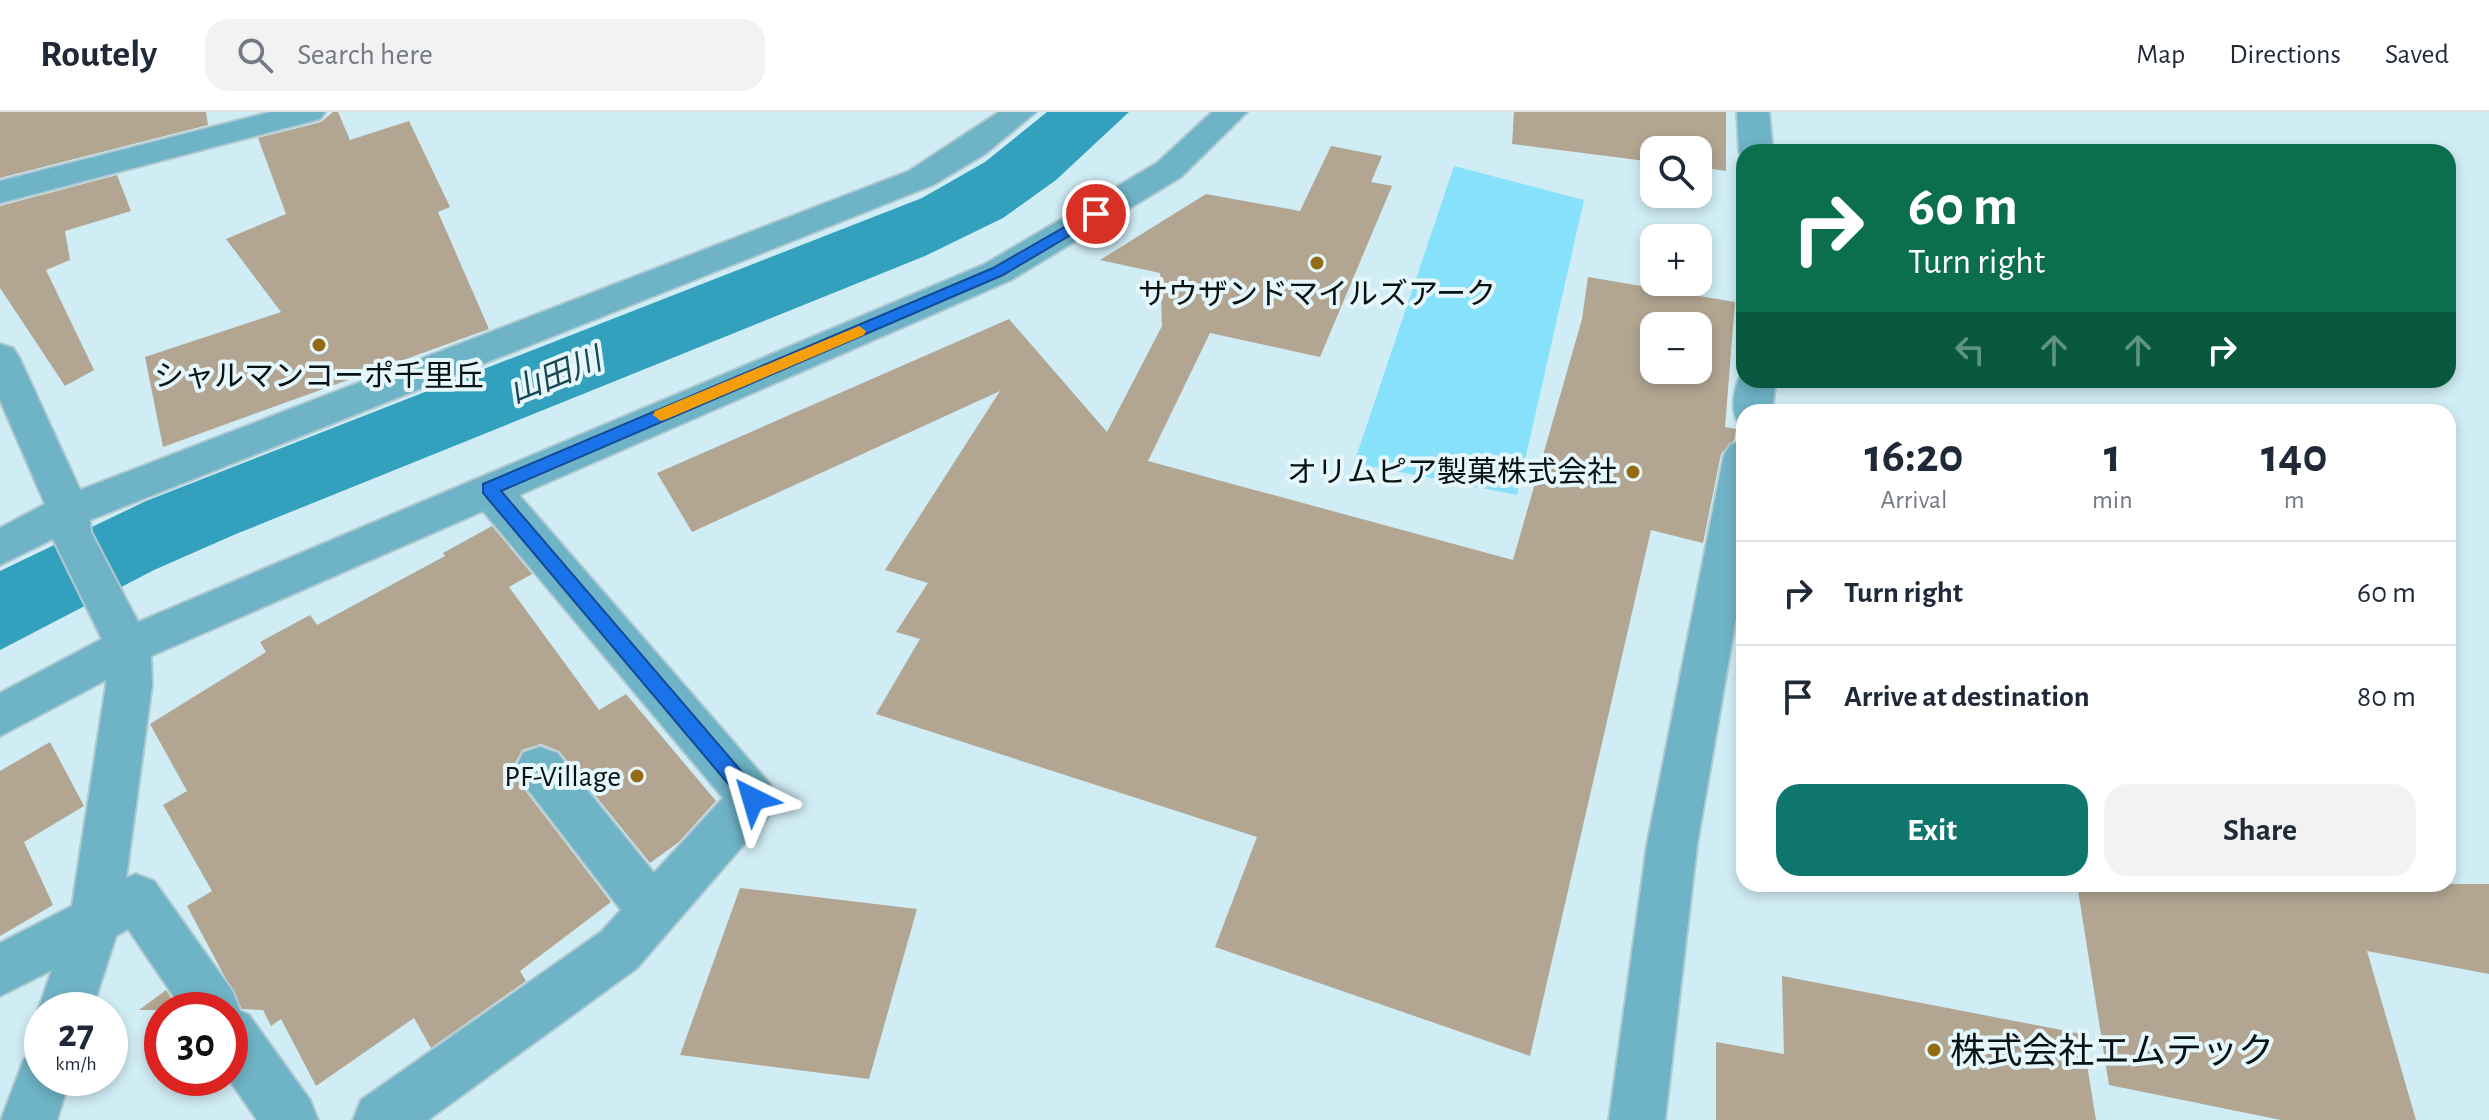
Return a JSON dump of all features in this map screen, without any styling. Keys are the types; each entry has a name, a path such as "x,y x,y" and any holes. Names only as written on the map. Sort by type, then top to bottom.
{"street":[{"path":"0,192 244,120 309,112"},
{"path":"0,548 851,208 921,178 973,147 1020,112"},
{"path":"0,716 120,630 489,489 998,272 1169,170 1231,112"},
{"path":"1753,112 1755,144"},
{"path":"4,374 120,630 129,685 95,921 71,992"},
{"path":"381,1120 619,950 753,799 489,489"},
{"path":"1637,1120 1672,845 1736,498"},
{"path":"540,768 653,911"},
{"path":"0,971 136,898 201,992"},
{"path":"248,1060 290,1120"},
{"path":"29,1120 37,1096"}],"shaded area":[{"path":"1454,166 1584,200 1517,495 1354,463"}],"water":[{"name":"山田川","path":"1047,112 1129,112 1056,180 1003,218 925,256 236,534 154,570 0,650 0,571 146,501 922,198 985,162"}],"building":[{"path":"0,112 206,112 208,125 0,178"},
{"path":"333,112 338,112 350,140 409,121 450,207 438,212 489,329 163,447 145,357 281,312 226,239 286,214 258,138 321,122"},
{"path":"1514,112 1726,112 1726,171 1712,169 1712,136 1640,136 1640,160 1512,144"},
{"path":"1331,146 1382,156 1371,182 1392,186 1320,357 1210,333 1148,461 1513,560 1582,319 1588,277 1640,286 1640,296 1700,296 1735,302 1725,427 1736,429 1734,440 1721,454 1703,543 1651,530 1530,1056 1215,947 1257,837 876,714 920,639 896,632 928,583 885,570 1000,391 692,532 657,473 1009,319 1107,432 1162,326 1160,273 1100,260 1206,194 1300,211"},
{"path":"117,175 131,211 65,231 70,260 46,270 94,370 65,386 0,288 0,206"},
{"path":"492,526 532,574 509,587 599,710 626,694 716,801 679,842 650,863 559,751 541,744 522,750 513,767 521,785 611,902 520,971 526,981 431,1048 414,1018 316,1086 281,1019 271,1026 263,1010 248,1009 248,992 233,992 187,906 212,891 163,805 187,791 150,724 266,652 260,642 310,615 317,625 445,556 443,553"},
{"path":"50,742 84,806 24,842 53,905 0,936 0,771"},
{"path":"2456,884 2489,884 2489,974 2367,951 2416,1120 2281,1120 2109,1085 2078,892 2456,892"},
{"path":"740,888 917,909 869,1079 680,1055"},
{"name":"株式会社エムテック","path":"1782,976 2082,1034 2096,1120 1716,1120 1716,1042 1784,1054"}],"slow traffic":[{"path":"661,415 859,331"}],"place":[{"name":"サウザンドマイルズアーク","path":"1317,263"},
{"name":"シャルマンコーポ千里丘","path":"319,345"},
{"name":"オリムピア製菓株式会社","path":"1633,472"},
{"name":"PF-Village","path":"637,776"},
{"name":"株式会社エムテック","path":"1934,1050"}],"route":[{"path":"753,799 489,489 998,272 1096,214"}]}
